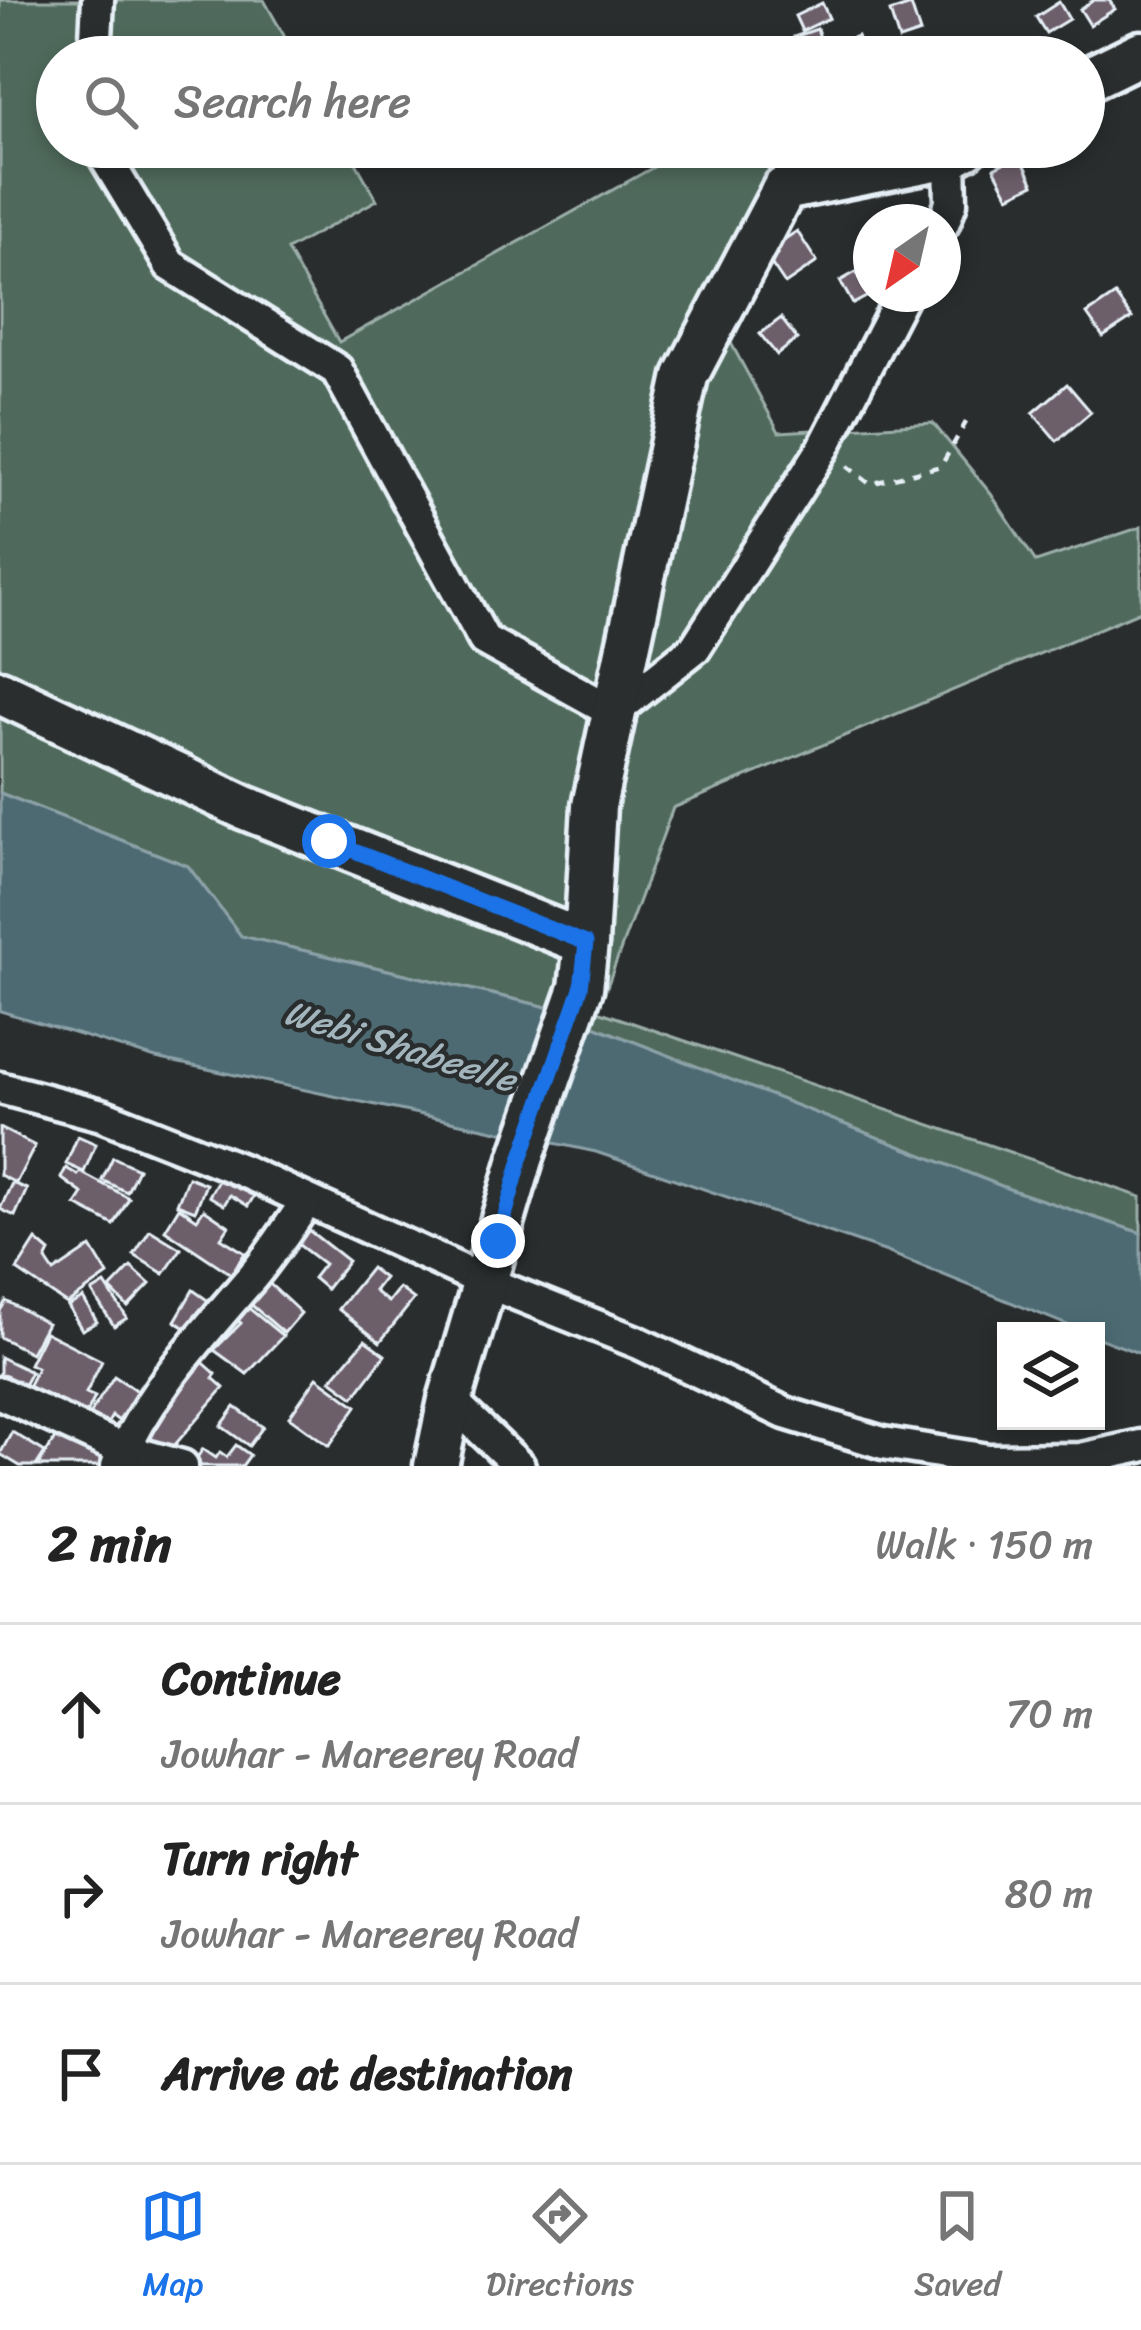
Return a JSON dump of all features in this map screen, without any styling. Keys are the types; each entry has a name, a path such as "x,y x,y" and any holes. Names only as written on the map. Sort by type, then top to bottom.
{"street":[{"path":"96,36 98,0"},
{"path":"1105,71 1141,53"},
{"path":"112,168 170,265 337,370 484,640 614,712"},
{"path":"436,1466 450,1400 521,1159 581,988 594,806 686,376 784,189 883,168"},
{"path":"950,204 956,168"},
{"path":"614,712 695,648 824,447 894,312"},
{"path":"0,692 243,807 586,943"},
{"path":"0,1088 102,1115 241,1170 486,1282 639,1343 785,1413 888,1455 1084,1462 1141,1445"},
{"path":"120,1458 135,1426 199,1336 249,1281 307,1202"},
{"path":"0,1393 120,1458 182,1466"},
{"path":"450,1400 519,1466"}],"path":[{"path":"824,447 870,484 941,466 969,417"}],"green space":[{"path":"0,0 264,0 284,36 36,36 36,168 359,168 377,200 287,250 339,342 652,168 793,168 807,194 731,343 779,432 933,423 991,494 1036,562 1141,527 1141,611 673,808 598,1011 1141,1197 1141,1233 1009,1189 543,1006 241,936 188,866 0,793"}],"water":[{"name":"Webi Shabeelle","path":"0,793 188,866 241,936 543,1006 1009,1189 1141,1233 1141,1354 1105,1340 1105,1322 1060,1322 887,1252 596,1152 156,1058 0,1011"}],"building":[{"path":"1094,0 1109,0 1115,9 1090,25 1080,9"},
{"path":"1059,2 1069,19 1046,33 1036,17"},
{"path":"822,3 829,18 802,31 795,16"},
{"path":"911,5 920,33 898,36 890,12"},
{"path":"994,168 1026,168 1034,184 1009,196"},
{"path":"797,231 817,262 785,284 764,253"},
{"path":"853,274 853,304 840,281"},
{"path":"1115,295 1132,318 1103,337 1087,314"},
{"path":"781,318 797,339 777,355 760,334"},
{"path":"1067,384 1091,412 1057,441 1033,413"},
{"path":"0,1128 35,1146 16,1183 0,1175"},
{"path":"78,1136 96,1144 84,1172 66,1164"},
{"path":"113,1157 138,1169 127,1192 102,1180"},
{"path":"66,1168 129,1198 114,1225 76,1205 83,1194 61,1178"},
{"path":"188,1177 206,1184 195,1211 177,1204"},
{"path":"220,1177 254,1196 248,1206 230,1195 224,1205 209,1196"},
{"path":"12,1183 27,1189 15,1216 0,1209"},
{"path":"179,1207 197,1219 204,1209 229,1226 221,1238 245,1253 231,1274 165,1230"},
{"path":"302,1225 348,1261 326,1289 313,1278 324,1264 291,1239"},
{"path":"150,1230 181,1249 164,1274 134,1255"},
{"path":"36,1240 50,1252 46,1260 54,1272 91,1247 108,1275 67,1304 17,1270"},
{"path":"131,1267 150,1284 128,1307 110,1289"},
{"path":"371,1268 384,1278 374,1291 388,1302 399,1288 414,1299 380,1342 338,1309"},
{"path":"258,1273 301,1313 284,1333 241,1296"},
{"path":"105,1284 127,1318 114,1326 92,1292"},
{"path":"193,1290 213,1304 193,1333 175,1321"},
{"path":"234,1296 283,1336 247,1374 214,1350 241,1323 224,1309"},
{"path":"83,1298 97,1322 82,1330 68,1306"},
{"path":"6,1301 47,1323 31,1353 0,1337 0,1311"},
{"path":"45,1332 102,1361 86,1393 95,1397 82,1423 25,1394 37,1368 29,1364"},
{"path":"365,1340 385,1355 354,1397 331,1380"},
{"path":"0,1357 31,1372 21,1391 0,1381"},
{"path":"197,1357 224,1388 167,1454 136,1427"},
{"path":"114,1376 148,1398 129,1428 112,1416 102,1433 85,1422"},
{"path":"317,1377 357,1406 329,1446 289,1417"},
{"path":"235,1407 263,1427 249,1446 221,1426"},
{"path":"63,1425 109,1455 103,1466 38,1466"},
{"path":"12,1432 45,1452 36,1466 20,1466 0,1454"},
{"path":"236,1445 250,1455 242,1466 191,1466 203,1449 216,1458 220,1452 227,1457"}],"route":[{"path":"329,841 586,943 581,988 521,1159 498,1241"}]}
